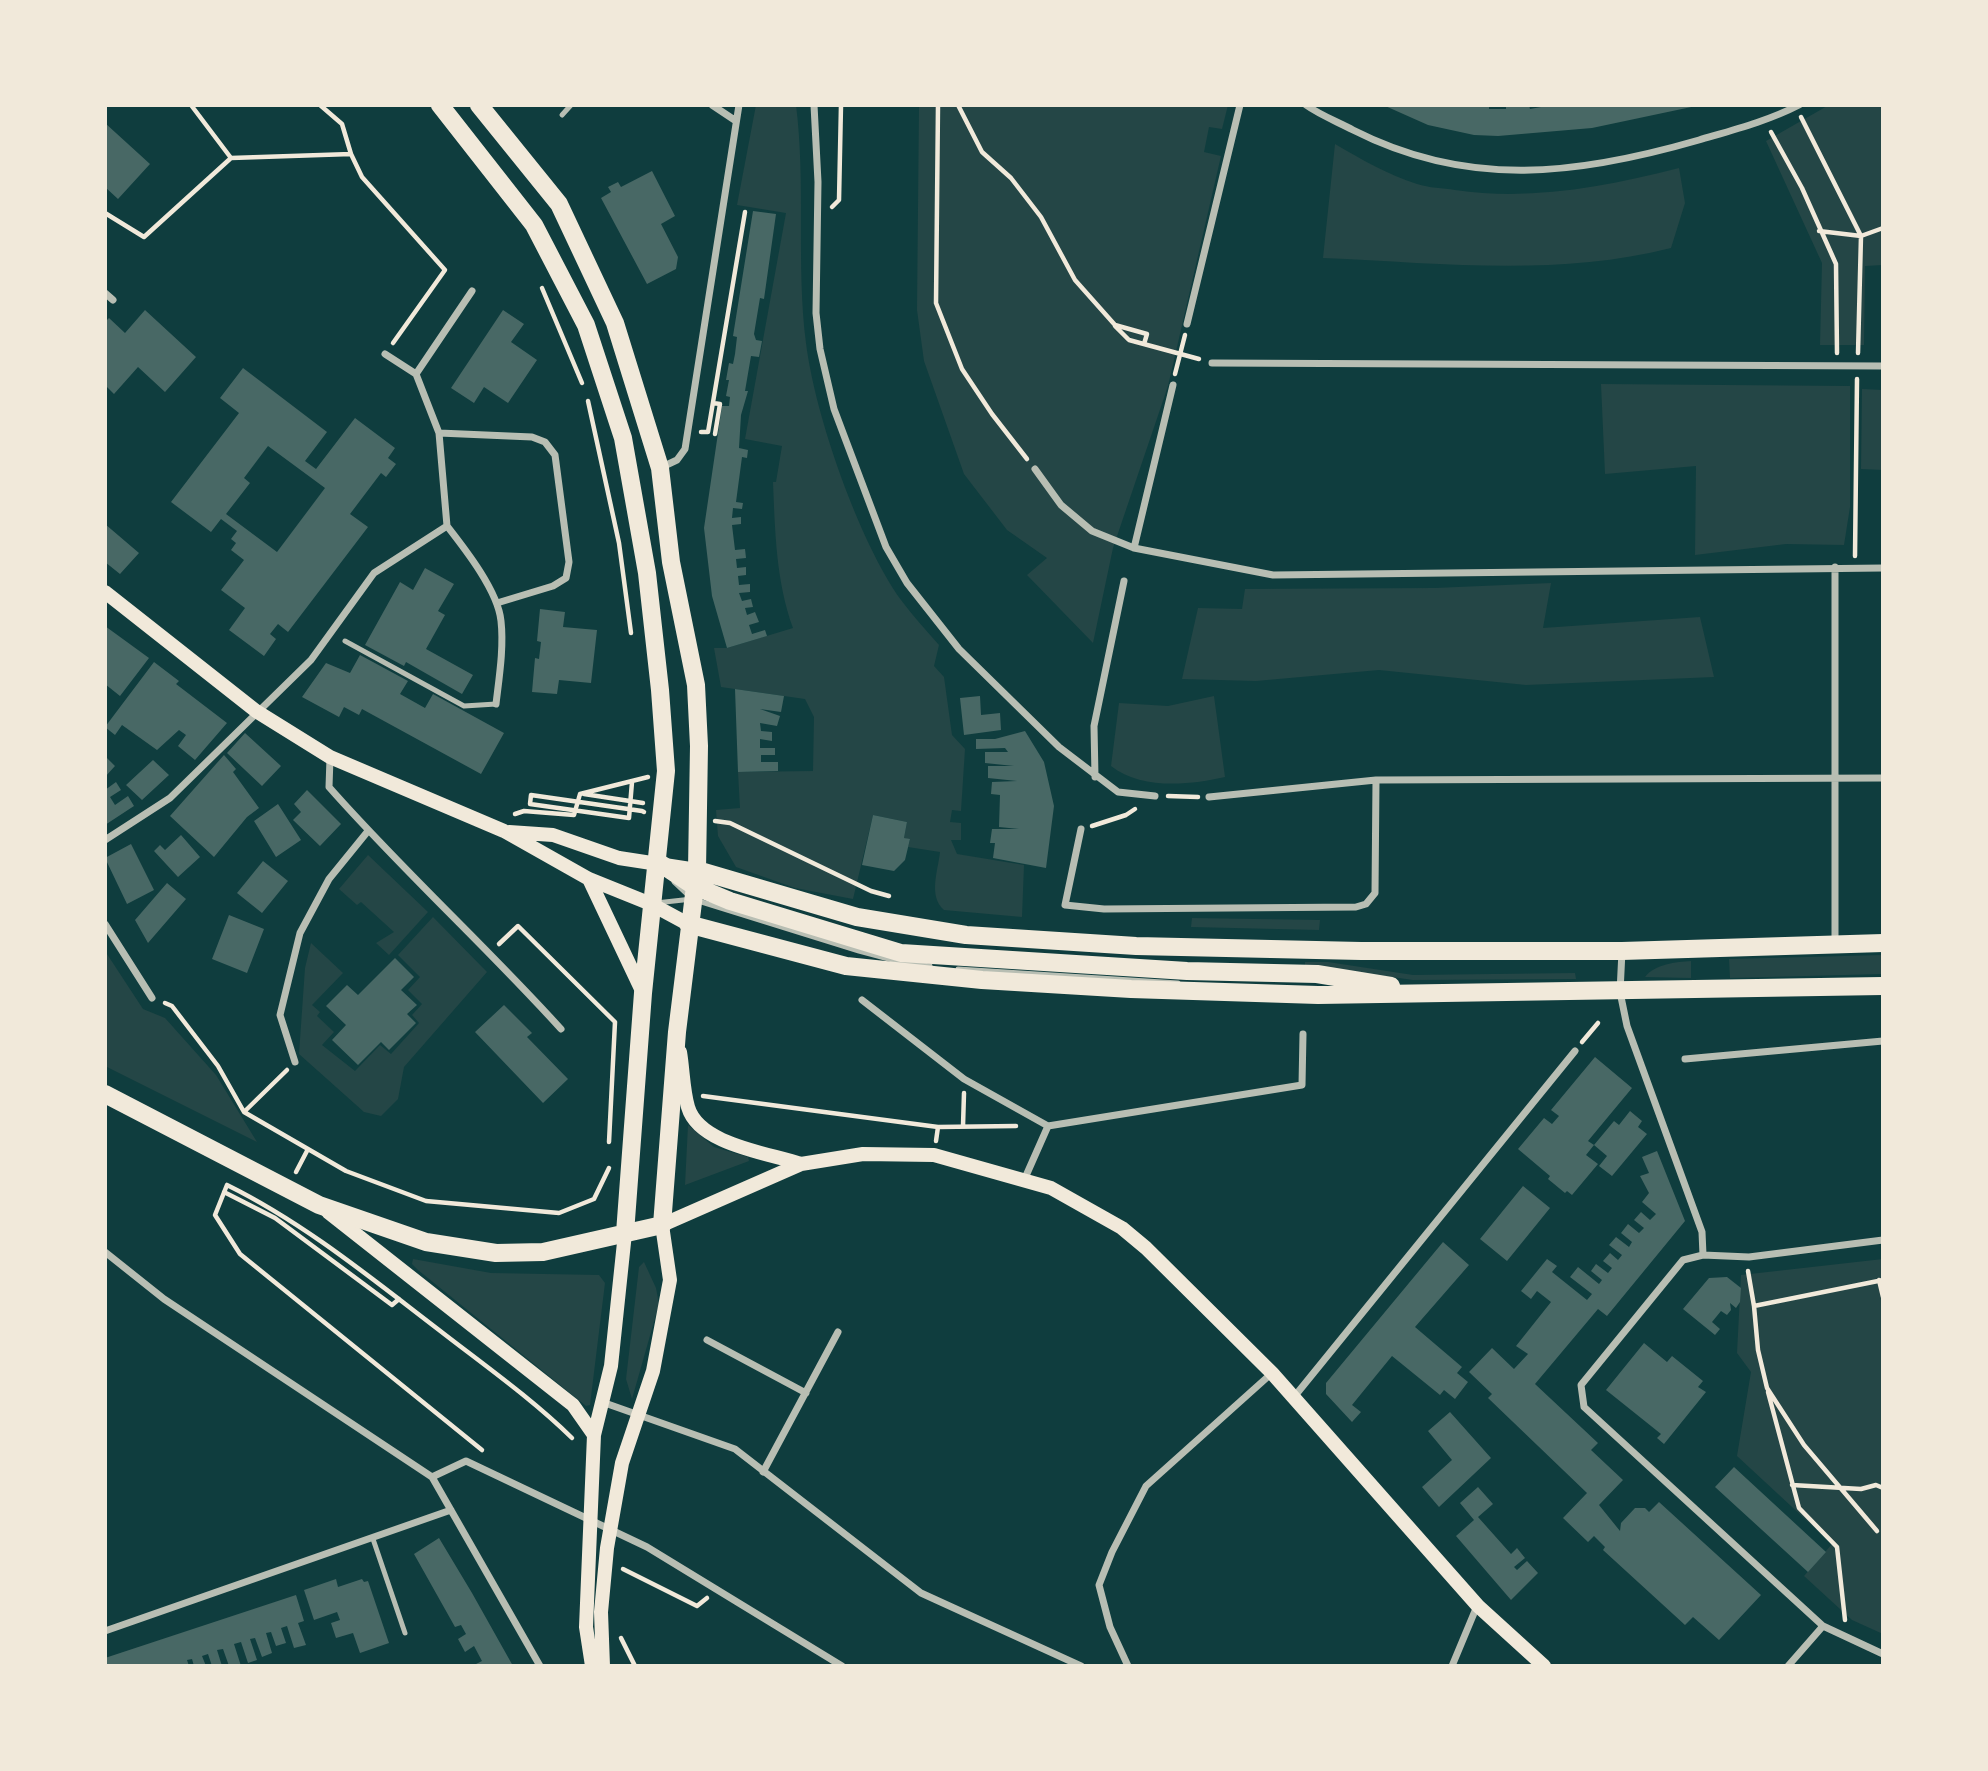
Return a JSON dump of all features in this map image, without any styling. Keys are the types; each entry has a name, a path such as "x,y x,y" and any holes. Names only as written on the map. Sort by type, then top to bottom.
{"main road":[{"path":"440,105 534,225 586,325 623,438 647,573 666,772 658,862 651,904 625,1233 611,1366 594,1435 586,1627 592,1666"},
{"path":"478,105 559,204 615,323 660,468 671,562 696,685 699,746 695,885 688,924 677,1031 662,1225 670,1280 653,1371 622,1463 601,1612 603,1666"},
{"path":"105,593 257,711 330,757 482,824 504,831 589,879 651,904 688,924 846,966 982,980 1318,995 1883,986"},
{"path":"504,831 553,835 619,858 658,862 695,885 730,901 901,953 1187,971 1317,974 1427,993"},
{"path":"589,879 643,993"},
{"path":"695,885 966,935 1149,947 1361,951 1622,951 1883,943"},
{"path":"677,1031 688,1109 707,1133 739,1147 802,1164"},
{"path":"105,1094 319,1205 426,1241 496,1253 544,1252 662,1225 802,1164 863,1154 934,1155 1025,1178 1082,1203 1122,1228 1272,1373 1478,1606 1544,1666"},
{"path":"319,1205 573,1405 594,1435"}],"street":[{"path":"712,105 736,121"},
{"path":"660,468 677,460 685,449 689,431 739,105"},
{"path":"814,105 818,210 816,313 820,349 834,410 886,547 907,583 959,649 1059,747 1118,792 1155,796"},
{"path":"1187,324 1240,105"},
{"path":"1306,105 1368,137 1419,157 1485,171 1557,170 1641,156 1798,106"},
{"path":"416,374 472,290"},
{"path":"105,293 113,300"},
{"path":"385,354 416,374 439,433 447,526 467,552 496,603 501,621 496,704"},
{"path":"1212,363 1883,366"},
{"path":"1134,548 1172,385"},
{"path":"439,433 533,437 545,442 555,455 569,562 566,578 553,586 496,603"},
{"path":"1035,469 1061,505 1091,531 1134,548 1273,575 1883,568"},
{"path":"105,840 170,798 312,660 374,573 447,526"},
{"path":"1835,567 1838,777 1835,944"},
{"path":"1095,776 1094,726 1125,581"},
{"path":"330,757 329,787 368,831 491,952 561,1029"},
{"path":"1209,797 1376,780 1883,778"},
{"path":"1081,829 1065,905 1104,909 1321,909 1366,904 1375,892 1376,882 1376,780"},
{"path":"295,1062 280,1014 300,933 328,879 368,831"},
{"path":"105,924 152,998"},
{"path":"1622,951 1620,992 1627,1026 1702,1233 1703,1255"},
{"path":"862,1000 964,1079 1048,1126 1302,1085 1303,1034"},
{"path":"1685,1059 1883,1041"},
{"path":"1294,1397 1575,1051"},
{"path":"1025,1178 1048,1126"},
{"path":"1883,1240 1749,1256 1703,1255 1683,1259 1581,1385 1580,1396 1584,1407 1823,1626 1883,1654"},
{"path":"105,1252 164,1299 432,1477 540,1666"},
{"path":"763,1472 838,1332"},
{"path":"707,1340 806,1393"},
{"path":"1128,1666 1110,1627 1099,1586 1112,1552 1146,1486 1272,1373"},
{"path":"602,1402 735,1449 921,1593 1081,1666"},
{"path":"432,1477 466,1461 647,1547 842,1666"},
{"path":"105,1631 451,1510"},
{"path":"1452,1666 1478,1606"},
{"path":"1788,1666 1823,1626"}],"lane":[{"path":"562,115 571,105"},
{"path":"345,641 464,706 477,708 496,704"},
{"path":"651,904 695,885 859,951 900,962 940,967"},
{"path":"953,969 1172,981 1208,992"},
{"path":"373,1539 405,1633"}],"path":[{"path":"191,105 231,158"},
{"path":"320,105 342,124 351,154 362,177 445,270 385,354"},
{"path":"818,210 829,210 839,200 841,105"},
{"path":"938,105 936,303 962,369 992,414 1035,469"},
{"path":"958,105 982,152 1011,178 1041,217 1075,280 1129,340 1212,363"},
{"path":"1798,106 1861,236 1854,568"},
{"path":"1764,119 1802,188 1836,264 1838,364"},
{"path":"105,213 144,237 231,158 351,154"},
{"path":"689,431 708,432 745,212"},
{"path":"1819,231 1861,236 1883,229"},
{"path":"539,281 586,392 619,543 632,639"},
{"path":"1172,385 1187,324"},
{"path":"1115,325 1147,334 1144,344"},
{"path":"713,403 720,404 715,433"},
{"path":"580,794 666,772"},
{"path":"629,818 632,782"},
{"path":"482,824 524,811 574,815 580,794"},
{"path":"580,794 643,802 642,811"},
{"path":"491,952 518,926 615,1022 609,1145"},
{"path":"152,998 172,1006 218,1066 244,1112 346,1171 426,1201 559,1213 594,1199 608,1170 609,1157"},
{"path":"1575,1051 1598,1023"},
{"path":"244,1112 295,1062"},
{"path":"963,1126 964,1079"},
{"path":"611,1084 625,1086"},
{"path":"693,1095 938,1126 1048,1126"},
{"path":"934,1155 938,1126"},
{"path":"227,1185 277,1210 399,1299 547,1413 574,1440 593,1471"},
{"path":"399,1299 392,1305 275,1217 224,1192 215,1215 240,1254 342,1340 488,1455 494,1474"},
{"path":"1748,1270 1758,1350 1792,1485 1799,1508 1838,1547 1845,1620"},
{"path":"1754,1306 1881,1280 1883,1297"},
{"path":"1767,1388 1804,1445 1877,1531"},
{"path":"1792,1485 1861,1489 1877,1485 1883,1488"},
{"path":"605,1572 626,1568 697,1606 719,1590"}],"shaded area":[{"path":"756,105 796,105 803,313 811,373 841,477 870,545 901,600 939,645 934,666 944,677 952,735 965,749 961,811 952,810 950,822 961,823 961,840 951,840 957,854 1024,865 1022,917 944,910 935,891 940,852 908,847 910,840 904,838 907,822 873,815 853,899 795,888 736,867 718,836 716,810 740,808 738,772 813,771 814,717 805,699 721,687 714,648 727,648 793,628 777,556 773,482 776,482 782,446 745,439 786,213 737,205"},
{"path":"919,105 1228,105 1222,129 1209,127 1204,152 1221,156 1168,386 1113,548 1093,643 1027,575 1047,558 1007,530 964,474 924,361 917,310"},
{"path":"1829,105 1883,105 1883,265 1865,266 1864,345 1820,345 1822,263 1766,141"},
{"path":"1335,144 1385,171 1417,184 1483,193 1568,190 1679,168 1685,203 1671,248 1628,257 1498,266 1323,258"},
{"path":"1601,384 1850,386 1850,507 1844,545 1786,544 1695,555 1696,466 1605,474"},
{"path":"1862,389 1883,390 1883,470 1861,469"},
{"path":"1551,583 1543,628 1700,617 1714,677 1526,685 1379,670 1256,681 1182,679 1198,608 1242,609 1245,589 1435,588"},
{"path":"1214,696 1225,777 1166,784 1137,779 1111,766 1119,703 1168,706"},
{"path":"368,855 428,912 389,955 376,943 394,932 361,902 357,905 339,889"},
{"path":"433,917 487,972 404,1067 398,1099 381,1116 364,1112 299,1054 305,968 311,943 343,973 312,1005 320,1012 317,1016 334,1032 322,1045 355,1071 380,1045 391,1054 419,1023 412,1015 422,1004 408,990 420,977 398,955"},
{"path":"1192,918 1320,920 1319,930 1191,927"},
{"path":"105,951 143,1009 165,1018 216,1075 257,1142 105,1066"},
{"path":"1883,955 1883,974 1730,978 1729,959"},
{"path":"1691,961 1691,978 1645,977 1660,966"},
{"path":"1305,962 1328,962 1413,975 1575,973 1576,979 1413,980 1328,968 1305,969"},
{"path":"688,1125 714,1147 748,1157 749,1161 685,1185"},
{"path":"413,1259 491,1273 599,1275 605,1283 590,1405 586,1406 418,1270 412,1264"},
{"path":"1883,1259 1883,1634 1852,1620 1804,1576 1832,1544 1737,1456 1751,1372 1737,1353 1741,1275"},
{"path":"644,1262 656,1288 659,1304 632,1399 626,1379 639,1267"}],"building":[{"path":"1383,105 1489,105 1489,109 1506,109 1506,105 1529,105 1530,109 1552,105 1696,106 1592,128 1498,136 1474,135 1428,125"},
{"path":"105,123 150,164 118,199 105,187"},
{"path":"652,171 675,216 661,224 678,257 676,269 647,284 601,198 611,192 608,187 618,182 621,187"},
{"path":"753,211 776,214 764,299 760,298 754,334 756,340 762,341 759,357 751,356 745,391 748,391 741,415 739,448 748,450 747,458 742,457 736,502 743,503 742,509 733,508 732,518 741,517 741,524 732,525 735,550 745,549 746,558 736,559 737,568 746,567 746,575 738,576 739,585 750,584 750,592 739,593 742,601 751,599 753,607 745,608 747,615 755,612 759,622 749,625 752,634 765,630 767,636 727,648 712,596 704,528 722,406 729,406 730,397 726,396 729,380 726,380 729,363 733,364 735,354 737,337 733,336"},
{"path":"145,310 196,357 165,392 138,367 114,394 105,385 105,322 109,318 125,333"},
{"path":"503,310 524,324 511,342 537,360 508,403 484,387 474,403 451,388"},
{"path":"243,368 327,432 305,461 316,469 355,418 395,448 388,458 396,464 386,477 381,473 350,514 368,527 288,632 278,624 270,634 276,639 264,656 229,630 245,608 221,590 244,560 231,550 236,543 231,539 237,531 221,519 211,532 171,502 239,413 220,398","holes":["268,446 325,488 277,552 226,514 250,483 244,478"]},
{"path":"105,524 139,553 120,574 105,562"},
{"path":"425,568 454,584 438,611 445,615 426,649 473,675 462,694 406,662 404,666 365,645 400,582 413,590"},
{"path":"540,609 565,612 563,627 597,630 591,683 559,680 557,694 532,692 535,658 539,659 541,642 537,641"},
{"path":"105,626 149,658 120,696 105,684"},
{"path":"360,655 408,681 400,694 425,708 433,694 504,733 481,774 362,709 359,715 344,707 339,717 302,697 326,663 350,673"},
{"path":"154,662 179,681 176,684 227,723 195,760 178,746 186,735 179,730 157,750 122,725 115,735 105,727"},
{"path":"735,689 784,696 781,712 760,709 780,716 777,726 760,723 761,731 772,732 772,741 760,739 760,748 775,748 775,755 761,755 761,762 778,762 778,771 738,772"},
{"path":"980,696 981,715 1000,713 1001,730 964,735 960,698"},
{"path":"1025,731 1044,762 1054,806 1046,868 993,858 995,843 990,843 992,829 1019,829 999,827 1000,795 991,794 992,782 1017,781 988,778 988,766 1014,766 985,763 985,752 1008,752 1005,748 976,749 976,739 995,739"},
{"path":"245,733 281,766 262,786 227,753"},
{"path":"224,755 236,769 233,772 259,808 247,817 214,857 170,816"},
{"path":"105,756 115,766 105,777"},
{"path":"153,760 169,775 142,800 126,785"},
{"path":"116,782 121,790 110,797 115,805 128,796 134,806 105,825 105,790"},
{"path":"307,790 341,824 320,846 293,820 301,812 294,804"},
{"path":"278,804 301,840 276,857 254,821"},
{"path":"873,815 907,822 904,838 910,839 905,860 894,871 862,865"},
{"path":"181,835 200,857 178,877 154,851 160,845 165,850"},
{"path":"131,844 154,890 127,904 105,858"},
{"path":"263,861 288,881 262,913 237,893"},
{"path":"167,883 186,899 148,943 135,920"},
{"path":"229,915 264,929 247,973 212,959"},
{"path":"395,958 414,977 401,990 417,1005 407,1014 416,1023 389,1050 381,1042 358,1065 332,1040 346,1025 326,1006 347,985 358,995"},
{"path":"504,1005 532,1033 527,1037 568,1079 543,1103 475,1032"},
{"path":"1595,1057 1632,1088 1588,1141 1594,1145 1586,1155 1598,1164 1572,1195 1567,1191 1565,1193 1548,1179 1550,1176 1518,1149 1544,1118 1552,1124 1559,1116 1551,1110"},
{"path":"1630,1111 1642,1121 1638,1127 1647,1134 1612,1176 1599,1166 1607,1156 1594,1145 1614,1121 1619,1125"},
{"path":"1657,1151 1685,1221 1607,1316 1598,1309 1535,1384 1598,1443 1591,1450 1623,1480 1599,1505 1620,1531 1621,1523 1635,1508 1645,1508 1649,1512 1659,1502 1761,1595 1719,1640 1693,1617 1685,1625 1603,1550 1605,1547 1594,1536 1588,1542 1563,1518 1587,1493 1488,1398 1492,1394 1469,1372 1492,1348 1514,1369 1528,1354 1516,1346 1551,1302 1537,1291 1531,1299 1521,1291 1547,1259 1557,1266 1552,1272 1587,1300 1592,1294 1570,1277 1578,1267 1599,1284 1602,1280 1591,1271 1596,1264 1608,1273 1612,1268 1603,1261 1610,1253 1618,1260 1622,1255 1609,1245 1616,1237 1629,1247 1632,1242 1621,1233 1628,1224 1639,1233 1644,1228 1634,1220 1641,1212 1650,1220 1656,1214 1642,1202 1649,1193 1640,1176 1649,1173 1642,1157"},
{"path":"1523,1186 1550,1208 1507,1261 1480,1239"},
{"path":"1443,1242 1469,1265 1415,1327 1462,1367 1457,1373 1468,1382 1455,1399 1444,1390 1440,1395 1392,1356 1352,1405 1361,1412 1352,1422 1326,1394 1326,1383"},
{"path":"1727,1277 1741,1288 1740,1302 1736,1308 1730,1303 1731,1310 1727,1315 1721,1311 1712,1322 1720,1329 1715,1335 1683,1309 1709,1278"},
{"path":"1644,1343 1667,1362 1672,1356 1703,1381 1698,1387 1706,1392 1664,1444 1657,1438 1661,1434 1606,1390"},
{"path":"1450,1412 1491,1458 1439,1507 1422,1487 1452,1460 1428,1431"},
{"path":"1734,1467 1826,1552 1808,1572 1715,1487"},
{"path":"1478,1487 1493,1504 1478,1517 1511,1554 1517,1548 1525,1558 1514,1567 1517,1570 1527,1561 1538,1573 1511,1600 1456,1536 1474,1520 1460,1503"},
{"path":"439,1538 513,1666 472,1666 482,1661 474,1646 465,1652 458,1639 466,1634 461,1625 455,1627 414,1554"},
{"path":"336,1579 338,1587 362,1579 364,1582 368,1581 389,1643 360,1653 353,1633 336,1638 331,1623 340,1620 337,1612 314,1620 304,1590"},
{"path":"296,1595 304,1621 298,1623 306,1645 294,1648 287,1626 281,1628 286,1643 276,1646 271,1632 266,1633 272,1653 262,1657 255,1638 250,1639 257,1660 248,1663 241,1642 234,1644 241,1666 229,1666 223,1649 217,1650 222,1666 212,1666 208,1654 202,1656 206,1666 194,1666 192,1659 187,1660 189,1666 105,1666 105,1658"}]}
